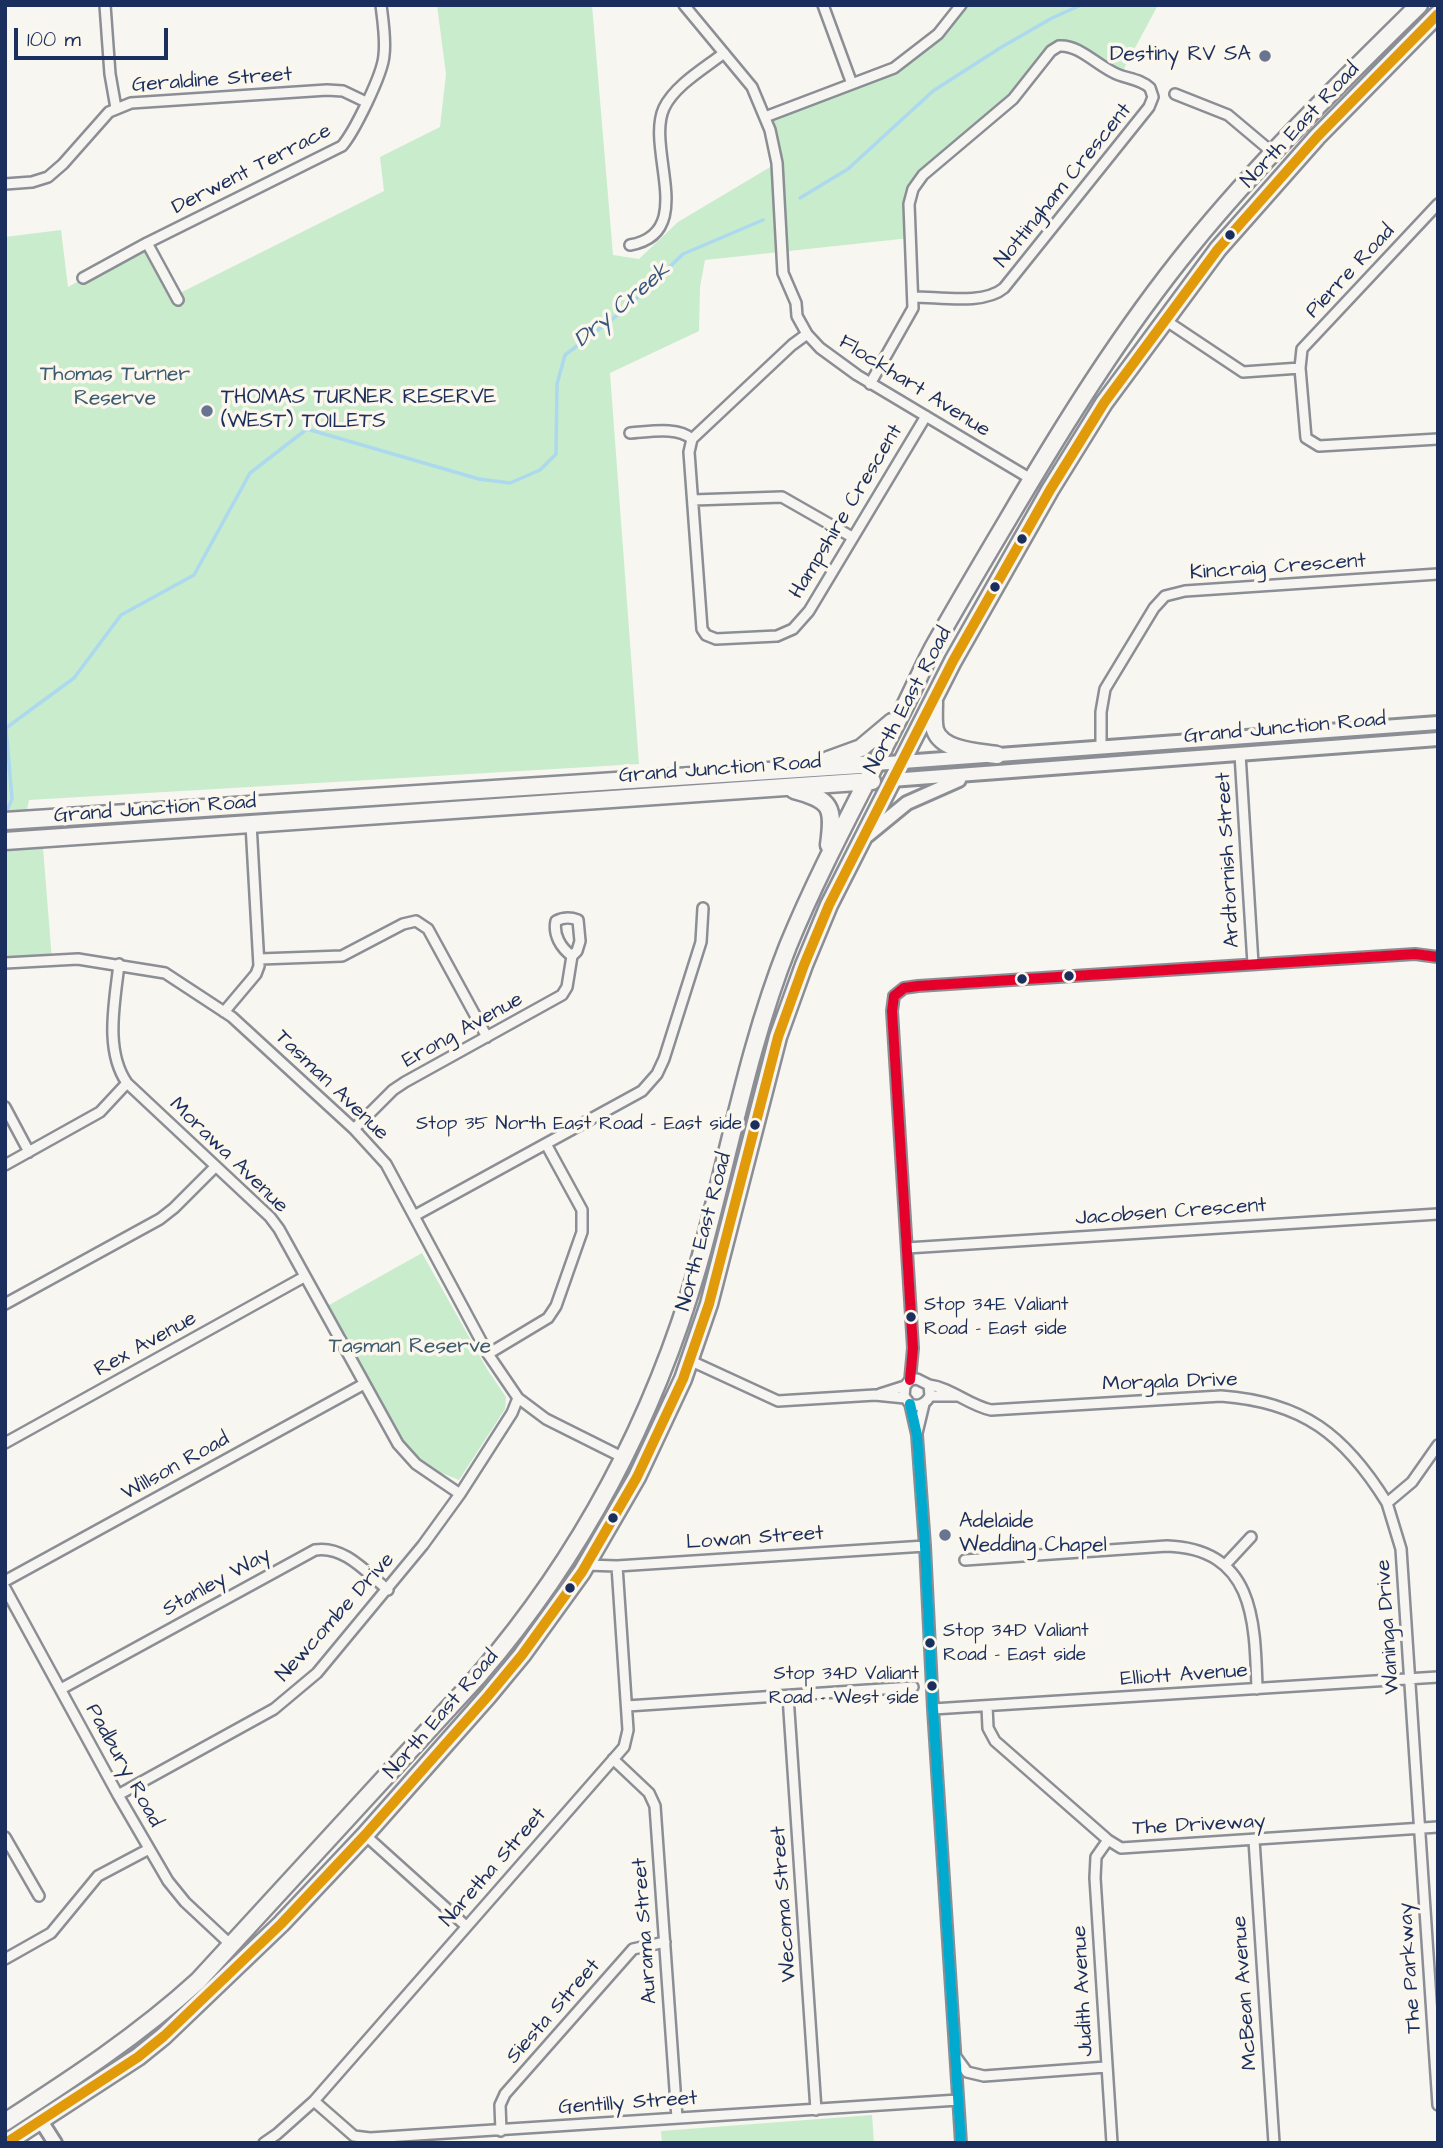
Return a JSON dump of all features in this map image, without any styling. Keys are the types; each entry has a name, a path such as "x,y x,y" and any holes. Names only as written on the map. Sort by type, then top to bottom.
{"highway":[{"name":"North East Road","path":"5,2122 119,2046 198,1981 479,1675 511,1638 550,1585 580,1539 624,1458 661,1374 697,1269 764,1016 788,947 827,858 903,713 934,647 1080,398 1136,316 1191,246 1272,152 1419,5"},
{"name":"North East Road","path":"6,2143 147,2050 196,2007 281,1924 365,1835 522,1655 586,1565 638,1477 690,1360 709,1304 778,1037 817,934 859,843 976,618 1104,403 1218,250 1304,151 1438,15"},
{"path":"1274,184 1272,152 1287,156 1304,151"},
{"path":"1039,510 1031,480 1049,476 1064,468"},
{"path":"935,696 936,731 943,741 951,746 996,755"},
{"path":"785,770 844,756 861,748 903,713"},
{"name":"Grand Junction Road","path":"9,821 875,764"},
{"path":"621,780 622,798"},
{"name":"Grand Junction Road","path":"8,841 891,780"},
{"path":"782,787 822,799 830,809 832,823 827,858"},
{"path":"249,804 251,824"},
{"path":"661,1374 690,1360 682,1345 679,1325"},
{"path":"550,1585 567,1571 586,1565 580,1539"},
{"path":"231,1973 231,1945 240,1946 253,1941 281,1924"},
{"path":"30,2105 41,2121"}],"main road":[{"name":"Grand Junction Road","path":"875,764 1438,723"},
{"path":"1239,737 1240,754"},
{"name":"Grand Junction Road","path":"891,780 1438,739"},
{"path":"1101,748 1102,765"},
{"path":"859,843 907,803 976,774"},
{"path":"41,2121 55,2143"}],"street":[{"path":"105,5 110,74 116,108"},
{"name":"Derwent Terrace","path":"83,278 147,243 335,151 347,140 384,58 382,5"},
{"name":"Flockhart Avenue","path":"684,5 752,87 765,117 773,140 777,165 784,279 796,303 797,316 807,334 831,357 870,384 1031,480"},
{"path":"823,5 852,84"},
{"path":"765,117 894,68 938,34 961,5"},
{"name":"Nottingham Crescent","path":"1059,46 1072,47 1105,69 1147,85 1152,92 1151,104 1001,291 983,298 914,297 909,215 913,190 923,175 1013,99 1048,55 1059,46"},
{"path":"630,245 653,237 665,215 660,125 665,107 675,93 724,53"},
{"name":"Geraldine Street","path":"5,184 32,182 48,177 106,115 116,108 137,102 327,90 343,91 366,102"},
{"path":"1175,94 1228,115 1272,152"},
{"name":"Pierre Road","path":"1300,368 1302,349 1438,204"},
{"path":"147,243 178,300"},
{"path":"870,384 912,313 914,297"},
{"path":"1165,320 1243,372 1300,368 1306,438 1319,446 1438,439"},
{"path":"630,433 676,432 692,439 807,334"},
{"name":"Hampshire Crescent","path":"692,439 689,452 700,622 706,635 713,639 770,636 793,629 814,604 926,416"},
{"path":"693,500 782,497 852,537"},
{"name":"Kincraig Crescent","path":"1101,748 1101,712 1105,689 1154,608 1165,596 1185,591 1438,574"},
{"name":"Ardtornish Street","path":"1240,754 1253,964"},
{"path":"224,1012 256,974 260,959 251,824"},
{"path":"414,1216 642,1091 657,1074 701,942 703,908"},
{"path":"260,959 342,956 403,924 416,921 428,929 487,1037"},
{"path":"961,2143 917,1435 907,1401 913,1348 892,1002 894,996 904,988 918,986 1415,954 1438,957"},
{"name":"Erong Avenue","path":"354,1129 393,1090 562,995 570,979 572,956"},
{"name":"Tasman Avenue","path":"5,962 78,959 165,973 224,1012 354,1129 386,1164 488,1354 518,1398 546,1419 624,1458"},
{"name":"Morawa Avenue","path":"119,964 113,1028 118,1068 127,1083 270,1217 403,1450 416,1464 460,1494"},
{"path":"5,1165 100,1112 127,1083"},
{"path":"5,1107 29,1152"},
{"path":"488,1354 548,1318 556,1306 582,1232 582,1210 546,1144"},
{"path":"5,1304 160,1219 215,1167"},
{"name":"Jacobsen Crescent","path":"907,1248 1438,1214"},
{"name":"Rex Avenue","path":"5,1443 304,1278"},
{"path":"913,1348 925,1382 927,1400 917,1435"},
{"path":"690,1360 778,1401 875,1395 907,1383 925,1382"},
{"name":"Morgala Drive","path":"925,1382 971,1404 991,1410 1221,1396 1259,1401 1306,1418 1333,1436 1361,1463 1387,1503"},
{"name":"Willson Road","path":"5,1581 364,1384"},
{"name":"Morgala Drive","path":"875,1395 919,1405 927,1400 958,1396"},
{"name":"Newcombe Drive","path":"118,1795 287,1700 317,1673 388,1590 460,1494 512,1413 518,1398"},
{"path":"1387,1503 1412,1482 1438,1445"},
{"name":"Waninga Drive","path":"1387,1503 1401,1549 1419,1828"},
{"path":"1225,1564 1251,1537"},
{"name":"Lowan Street","path":"586,1565 617,1566 925,1545"},
{"path":"965,1560 1167,1545 1199,1551 1225,1564 1238,1579 1250,1607 1256,1643 1257,1689"},
{"name":"Stanley Way","path":"61,1689 315,1550 333,1549 343,1554 388,1590"},
{"name":"Naretha Street","path":"264,2143 314,2101 624,1747 628,1736 627,1706 617,1566"},
{"name":"Padbury Road","path":"5,1588 118,1795 175,1892 231,1945"},
{"name":"Elliott Avenue","path":"933,1709 1438,1677"},
{"path":"627,1706 913,1688"},
{"name":"Wecoma Street","path":"788,1696 816,2110"},
{"name":"The Driveway","path":"987,1706 988,1728 995,1741 1108,1840 1121,1848 1438,1827"},
{"name":"Aurama Street","path":"613,1759 653,1798 677,2118"},
{"name":"The Parkway","path":"1419,1828 1438,2105"},
{"path":"365,1835 466,1926"},
{"path":"5,1837 38,1896"},
{"name":"Judith Avenue","path":"1108,1840 1096,1857 1095,1867 1112,2143"},
{"name":"McBean Avenue","path":"1254,1840 1274,2143"},
{"path":"5,1959 51,1933 97,1876 149,1849"},
{"name":"Siesta Street","path":"501,2131 500,2110 505,2094 634,1949 665,1942"},
{"path":"955,2056 967,2072 984,2076 1106,2067"},
{"name":"Gentilly Street","path":"314,2101 346,2130 361,2138 449,2138 501,2131 958,2100"}],"green space":[{"name":"Thomas Turner Reserve","path":"437,5 592,5 613,255 639,259 678,222 777,163 765,117 906,61 961,5 1158,5 1120,76 1061,45 1025,86 913,189 910,238 705,260 700,287 699,331 610,373 639,764 29,800 25,819 5,821 5,237 61,230 68,287 147,243 176,295 384,191 380,157 440,127 446,74"},
{"path":"43,848 52,960 5,964 5,851"},
{"name":"Tasman Reserve","path":"422,1253 487,1369 506,1397 505,1409 459,1480 429,1468 398,1444 322,1309"},
{"path":"872,2115 874,2143 662,2143 661,2131"}],"waterway":[{"name":"Dry Creek","path":"800,198 848,169 933,91 1000,48 1052,18 1081,5"},
{"name":"Dry Creek","path":"5,815 12,799 6,728 74,678 121,615 194,575 250,473 307,429 479,479 510,483 540,470 556,454 557,384 565,355 628,307 683,254 763,220"}],"transit line":[{"path":"6,2143 138,2057 164,2036 281,1924 365,1835 488,1696 522,1655 582,1572 637,1477 683,1379 709,1304 778,1037 804,965 829,905 953,661 1050,490 1104,403 1218,249 1317,137 1438,14"},
{"path":"910,1380 913,1348 892,1011 894,996 904,988 918,986 1415,954 1438,957"},
{"path":"910,1404 917,1435 925,1546 961,2143"}],"place":[{"name":"Destiny RV SA","path":"1265,56"},
{"name":"THOMAS TURNER RESERVE (WEST) TOILETS","path":"207,411"},
{"name":"Stop 35 North East Road - East side","path":"755,1125"},
{"name":"Stop 34E Valiant Road - East side","path":"911,1317"},
{"name":"Adelaide Wedding Chapel","path":"945,1535"},
{"name":"Stop 34D Valiant Road - East side","path":"930,1643"},
{"name":"Stop 34D Valiant Road - West side","path":"932,1686"}]}
